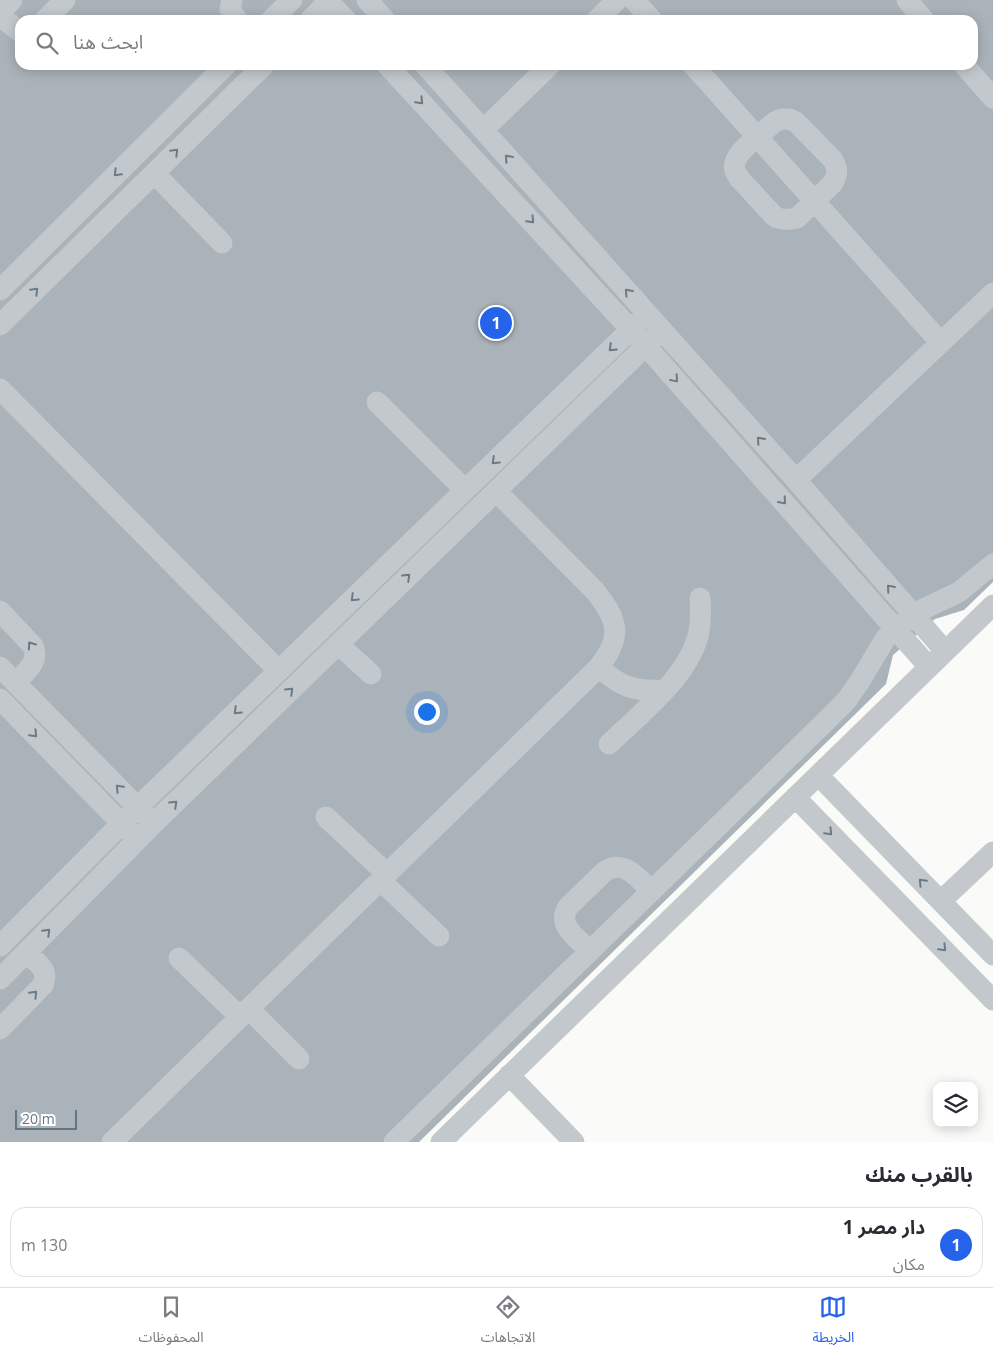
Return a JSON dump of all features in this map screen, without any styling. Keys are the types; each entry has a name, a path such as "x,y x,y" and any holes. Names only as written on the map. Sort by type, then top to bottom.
{"street":[{"path":"12,0 0,14 15,28"},
{"path":"50,15 65,0"},
{"path":"232,0 230,9 234,15"},
{"path":"277,15 292,0"},
{"path":"367,0 380,15"},
{"path":"907,0 920,15"},
{"path":"315,15 329,1 342,15"},
{"path":"602,15 619,1 643,15"},
{"path":"0,290 221,70"},
{"path":"0,325 259,70"},
{"path":"392,70 631,329 929,667"},
{"path":"429,70 796,480 945,651"},
{"path":"483,130 545,70"},
{"path":"697,70 941,343"},
{"path":"968,70 993,98"},
{"path":"789,119 796,122 833,160 837,167 837,176 834,183 815,202 797,218 782,220 775,217 739,178 735,171 735,163 738,156 774,122 789,119"},
{"path":"154,173 222,243"},
{"path":"796,480 993,293"},
{"path":"4,935 122,824 647,314"},
{"path":"0,979 154,823 662,330"},
{"path":"0,389 279,671"},
{"path":"377,402 464,490"},
{"path":"112,1142 599,667 609,654 615,637 614,620 606,604 596,591 496,491"},
{"path":"394,1142 846,700 874,661 885,639 913,614 959,592 993,564"},
{"path":"609,744 682,671 692,654 698,636 701,617 700,598"},
{"path":"441,1142 993,605"},
{"path":"0,611 33,646 36,652 36,659 33,664 16,682"},
{"path":"338,644 371,674"},
{"path":"0,666 154,823"},
{"path":"599,667 612,679 628,687 646,691 664,690"},
{"path":"0,699 137,840"},
{"path":"818,775 993,955"},
{"path":"795,797 993,1000"},
{"path":"326,817 439,936"},
{"path":"941,901 993,852"},
{"path":"590,951 566,927 564,913 605,871 612,867 620,866 627,869 652,891"},
{"path":"0,1028 43,985 46,979 45,972 41,966 26,953"},
{"path":"179,958 300,1059"},
{"path":"508,1075 574,1142"}],"building":[{"path":"0,0 993,0 993,582 964,610 935,619 893,655 886,684 419,1142 0,1142"}],"place":[{"name":"دار مصر 1","path":"496,323"}]}
